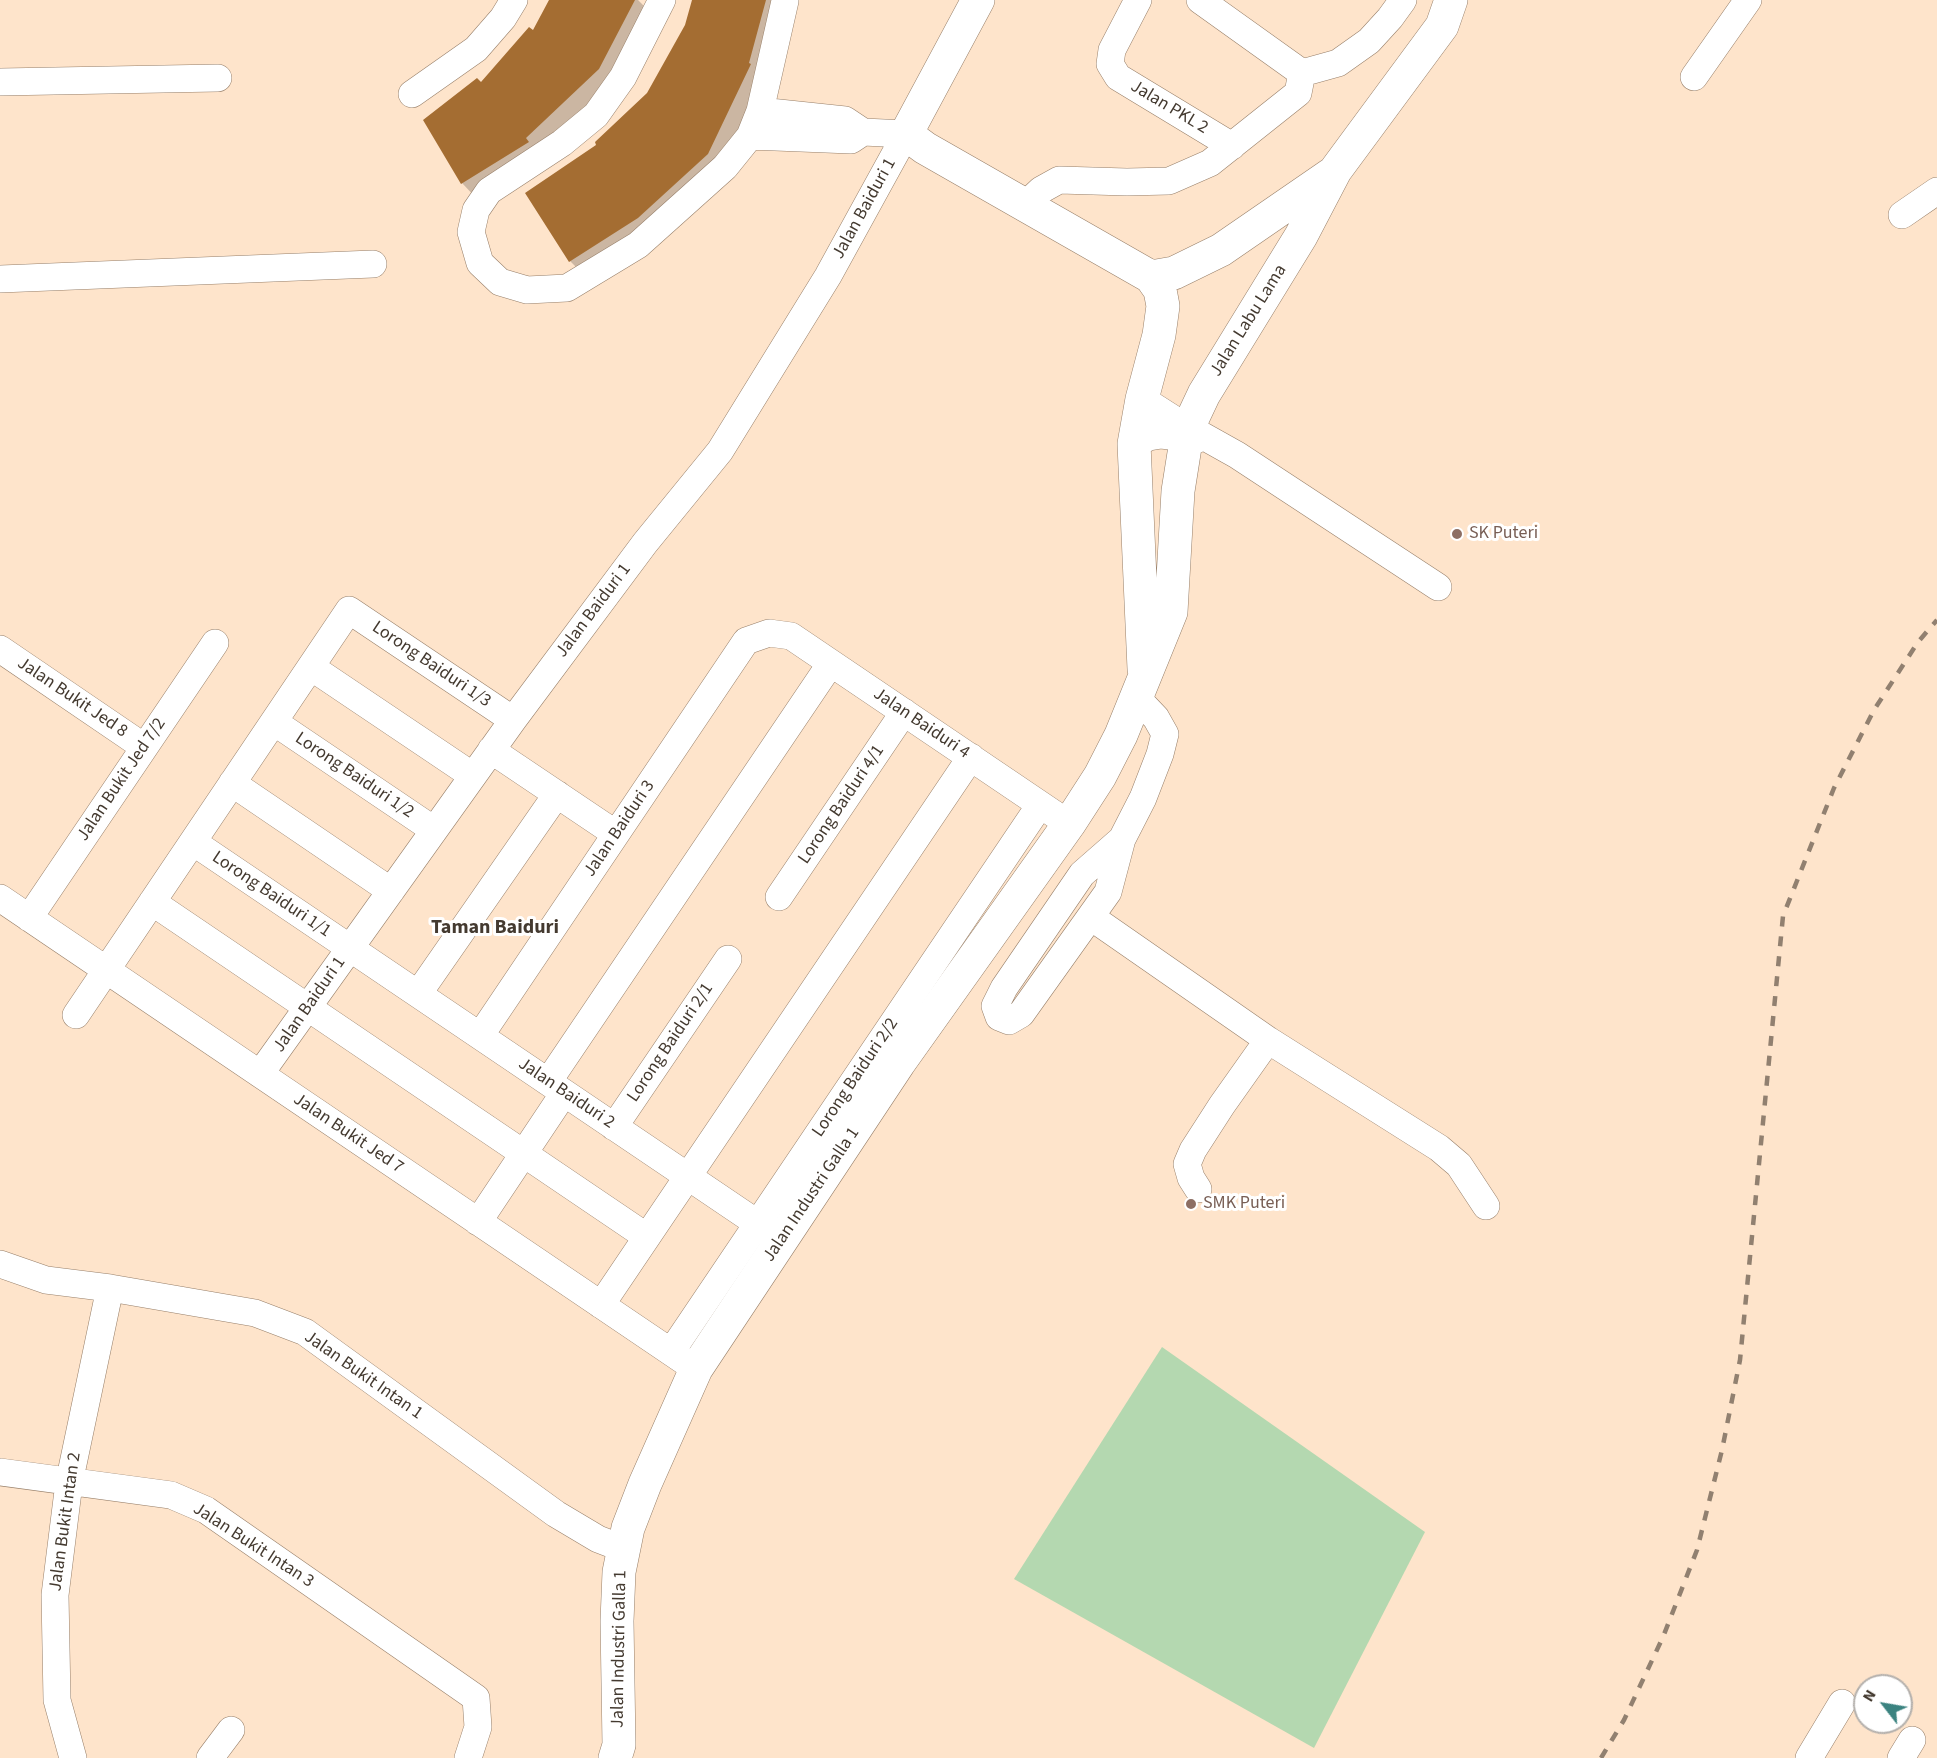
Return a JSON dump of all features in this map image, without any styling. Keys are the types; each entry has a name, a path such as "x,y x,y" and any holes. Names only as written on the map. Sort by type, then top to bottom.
{"main road":[{"path":"978,0 906,134 925,148 1024,206 1151,277 1160,290 1163,306 1159,335 1142,399 1134,444 1140,689"},
{"name":"Jalan Labu Lama","path":"1140,689 1171,612 1178,491 1196,435 1204,394 1301,236 1335,171 1442,27 1451,0"},
{"path":"1151,277 1174,273 1221,250 1295,201 1335,171"},
{"name":"Jalan Industri Galla 1","path":"615,1758 618,1745 619,1572 628,1528 645,1484 683,1360 770,1232 899,1063 1069,824 1100,776 1121,735 1140,689"}],"street":[{"path":"412,94 476,49 503,18 514,0"},
{"path":"662,0 623,77 596,115 562,143 489,191 476,210 471,232 480,263 500,282 527,290 567,288 638,245 725,167 750,136 760,111 785,1"},
{"name":"Jalan PKL 2","path":"1138,0 1112,50 1110,64 1114,71 1119,77 1232,146"},
{"path":"1200,0 1302,73"},
{"path":"1302,73 1338,63 1369,41 1403,0"},
{"path":"1694,76 1739,3"},
{"path":"1024,206 1041,190 1059,180 1169,181 1210,163 1298,93 1302,73"},
{"path":"0,82 218,78"},
{"path":"760,111 845,120 863,132 906,134"},
{"path":"750,136 851,140 863,132"},
{"name":"Jalan Baiduri 1","path":"260,1074 513,720 645,543 720,451 828,276 906,134"},
{"path":"1902,214 1937,191"},
{"path":"0,279 373,264"},
{"path":"1142,399 1438,586"},
{"path":"1134,444 1149,437 1161,435 1196,435"},
{"name":"Lorong Baiduri 1/3","path":"311,667 350,609 513,720"},
{"name":"Jalan Baiduri 4","path":"769,633 791,636 1069,824"},
{"name":"Jalan Baiduri 3","path":"480,1036 746,641 769,633"},
{"name":"Jalan Bukit Jed 7/2","path":"29,918 215,643"},
{"name":"Jalan Bukit Jed 8","path":"0,649 144,747"},
{"path":"478,1222 524,1153 556,1088 831,663"},
{"path":"76,1015 311,667 472,776"},
{"path":"1122,839 1082,874 1004,987 995,1006 999,1017 1009,1021 1021,1014 1108,892 1122,839 1143,798 1165,734 1140,689"},
{"name":"Lorong Baiduri 4/1","path":"779,897 904,712"},
{"name":"Lorong Baiduri 1/2","path":"273,722 434,830"},
{"path":"491,750 616,834"},
{"path":"601,1305 971,758"},
{"path":"232,783 391,891"},
{"path":"418,994 557,794"},
{"name":"Lorong Baiduri 2/2","path":"770,1232 1040,805"},
{"name":"Lorong Baiduri 1/1","path":"193,842 350,948"},
{"name":"Jalan Bukit Jed 7","path":"0,898 683,1360"},
{"path":"152,902 647,1237"},
{"path":"1091,917 1268,1040 1440,1148 1459,1165 1486,1206"},
{"name":"Jalan Baiduri 2","path":"350,948 770,1232"},
{"name":"Lorong Baiduri 2/1","path":"614,1127 728,959"},
{"path":"1198,1189 1191,1178 1187,1164 1193,1150 1268,1040"},
{"name":"Jalan Bukit Intan 1","path":"0,1264 46,1280 110,1288 255,1313 305,1332 556,1514 598,1539 624,1550"},
{"name":"Jalan Bukit Intan 2","path":"73,1758 57,1700 55,1595 69,1483 110,1288"},
{"name":"Jalan Bukit Intan 3","path":"0,1472 171,1496 206,1510 476,1698 478,1727 468,1758"},
{"path":"1809,1758 1842,1703"},
{"path":"210,1758 231,1730"}],"green space":[{"path":"1162,1347 1425,1532 1314,1748 1014,1579"}],"building":[{"path":"549,0 635,0 599,69 526,138 529,142 461,184 423,120 477,78 481,82 529,27 533,30"},
{"path":"692,0 766,0 749,63 751,64 708,154 638,218 569,262 525,193 596,145 595,142 647,93 685,25"}],"railway":[{"path":"1601,1758 1624,1720 1663,1637 1697,1550 1722,1450 1740,1360 1783,916 1834,788 1874,710 1918,642 1937,620"}],"place":[{"name":"SK Puteri","path":"1457,534"},
{"name":"SMK Puteri","path":"1191,1204"}],"district":[{"name":"Taman Baiduri","path":"495,929"}]}
